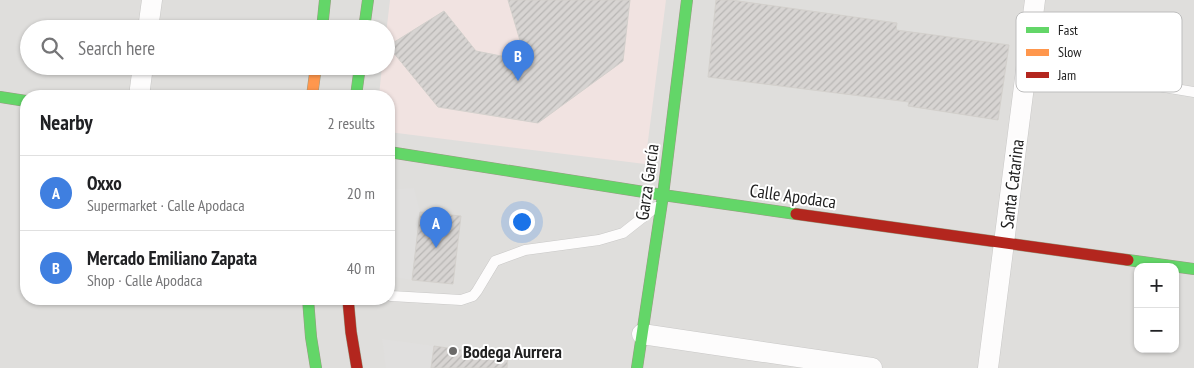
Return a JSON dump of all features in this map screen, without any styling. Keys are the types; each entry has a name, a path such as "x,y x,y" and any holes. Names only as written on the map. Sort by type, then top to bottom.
{"street":[{"path":"149,20 152,0"},
{"path":"323,20 326,0"},
{"path":"365,20 368,0"},
{"name":"Garza García","path":"637,368 663,198 687,0"},
{"path":"140,90 142,75"},
{"path":"313,90 315,75"},
{"path":"357,90 359,75"},
{"name":"Santa Catarina","path":"988,368 1024,92"},
{"path":"0,97 20,100"},
{"name":"Calle Apodaca","path":"395,153 663,198 1194,269"},
{"path":"308,305 316,368"},
{"path":"349,305 357,368"},
{"path":"642,334 872,368"}],"lane":[{"path":"395,296 461,300 473,296 495,261 525,250 599,240 623,233 663,198"}],"shaded area":[{"path":"0,0 1194,0 1194,368 0,368"},
{"path":"390,0 666,0 645,164 395,133 395,90 380,90 381,75 395,75 395,20 388,20"},
{"path":"414,188 420,212 412,280 395,277 395,190"},
{"path":"382,339 434,346 431,368 386,368"}],"building":[{"path":"508,0 630,0 623,61 538,123 438,107 395,55 395,42 444,11 476,51 526,61"},
{"path":"716,0 731,0 897,23 896,30 1009,45 998,120 908,106 909,102 708,77"},
{"path":"420,212 461,216 453,284 412,280"},
{"name":"Bodega Aurrera","path":"434,346 508,357 507,368 431,368"}],"traffic: fast":[{"path":"323,20 325,0"},
{"path":"365,20 368,0"},
{"path":"637,368 663,195 687,0"},
{"path":"357,90 359,75"},
{"path":"0,97 20,100"},
{"path":"395,153 796,214"},
{"path":"1128,260 1194,269"},
{"path":"308,305 316,368"}],"traffic: slow":[{"path":"313,90 315,75"}],"traffic: jam":[{"path":"796,214 1128,260"},
{"path":"349,305 357,368"}],"place":[{"name":"Mercado Emiliano Zapata","path":"518,81"},
{"name":"Oxxo","path":"436,248"},
{"name":"Bodega Aurrera","path":"453,351"}]}
